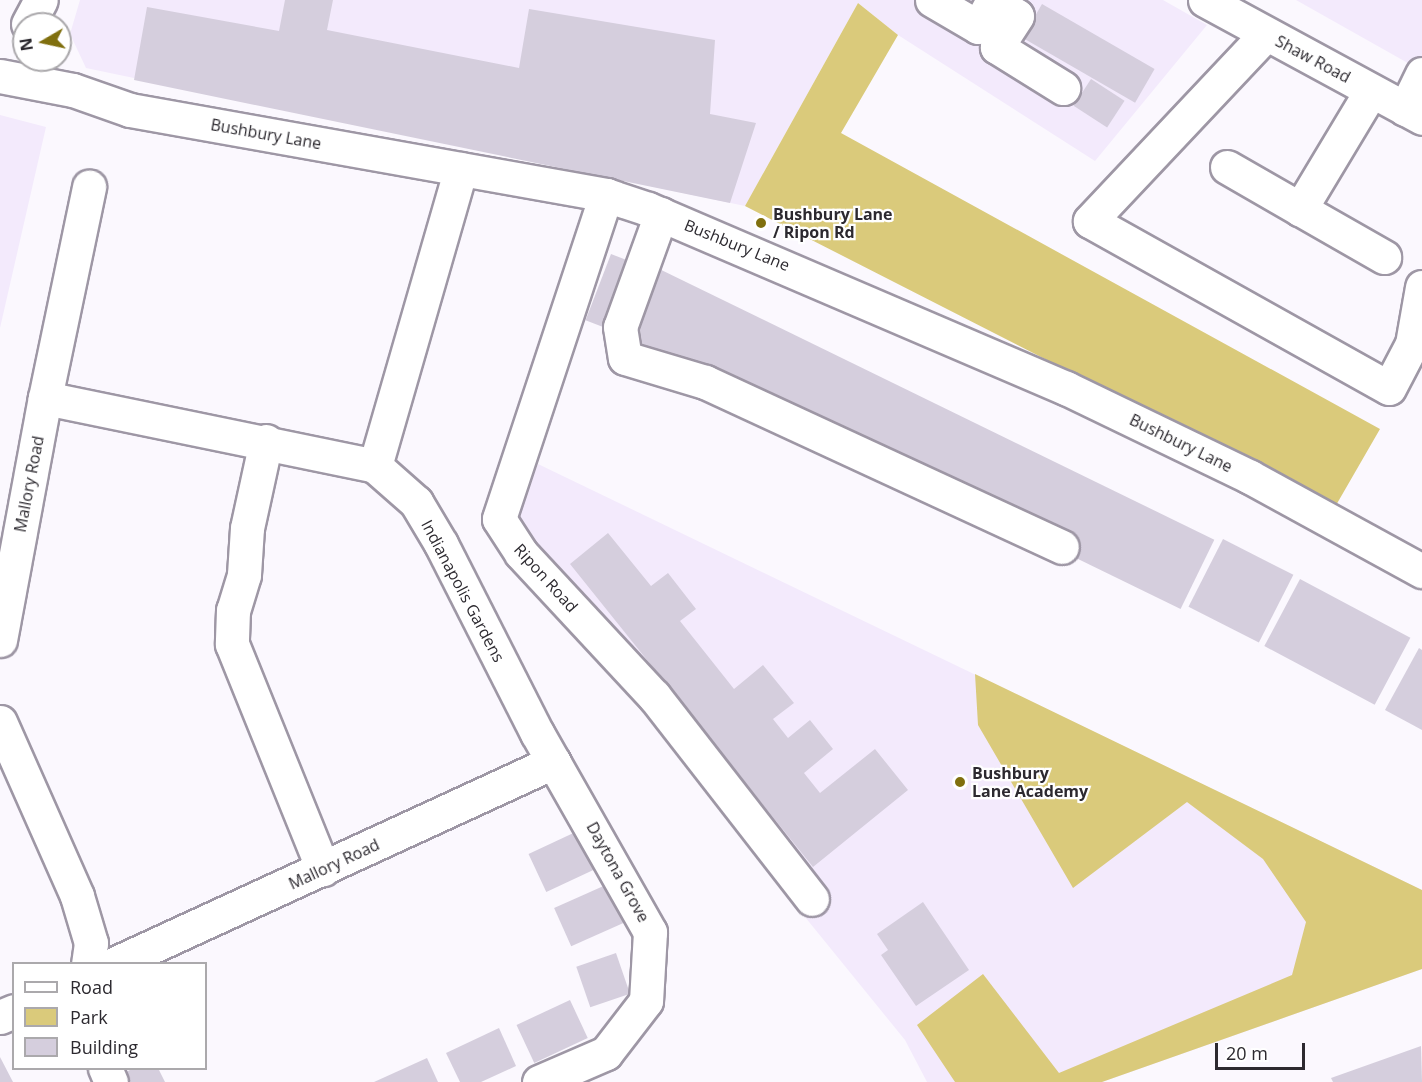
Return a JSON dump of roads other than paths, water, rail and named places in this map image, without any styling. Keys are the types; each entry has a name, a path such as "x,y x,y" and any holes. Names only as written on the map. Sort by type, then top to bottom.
{"street":[{"path":"932,0 978,27 993,1 1017,16 997,47 1063,88"},
{"name":"Shaw Road","path":"1205,0 1414,113"},
{"path":"1266,34 1090,221 1389,388 1412,344 1422,287"},
{"name":"Bushbury Lane","path":"16,72 130,110 606,195 661,214 1066,388 1250,477 1422,571"},
{"path":"1414,113 1422,74"},
{"path":"1300,209 1371,91"},
{"path":"1227,167 1384,257"},
{"path":"375,466 461,169"},
{"name":"Mallory Road","path":"0,640 13,497 53,400 89,187"},
{"name":"Ripon Road","path":"606,195 499,519 508,535 654,696 812,899"},
{"path":"661,214 620,327 625,357 705,382 1062,547"},
{"name":"Indianapolis Gardens","path":"53,400 266,441 375,466 416,502 441,544 561,776"},
{"path":"266,441 247,528 244,575 233,610 232,644 323,869"},
{"path":"3,740 77,896 91,943 88,962"},
{"name":"Mallory Road","path":"116,962 323,869 561,776"},
{"name":"Daytona Grove","path":"539,1082 606,1053 646,1000 650,932 561,776"}],"place":[{"name":"Bushbury Lane / Ripon Rd","path":"761,223"},
{"name":"Bushbury Lane Academy","path":"960,782"}]}
